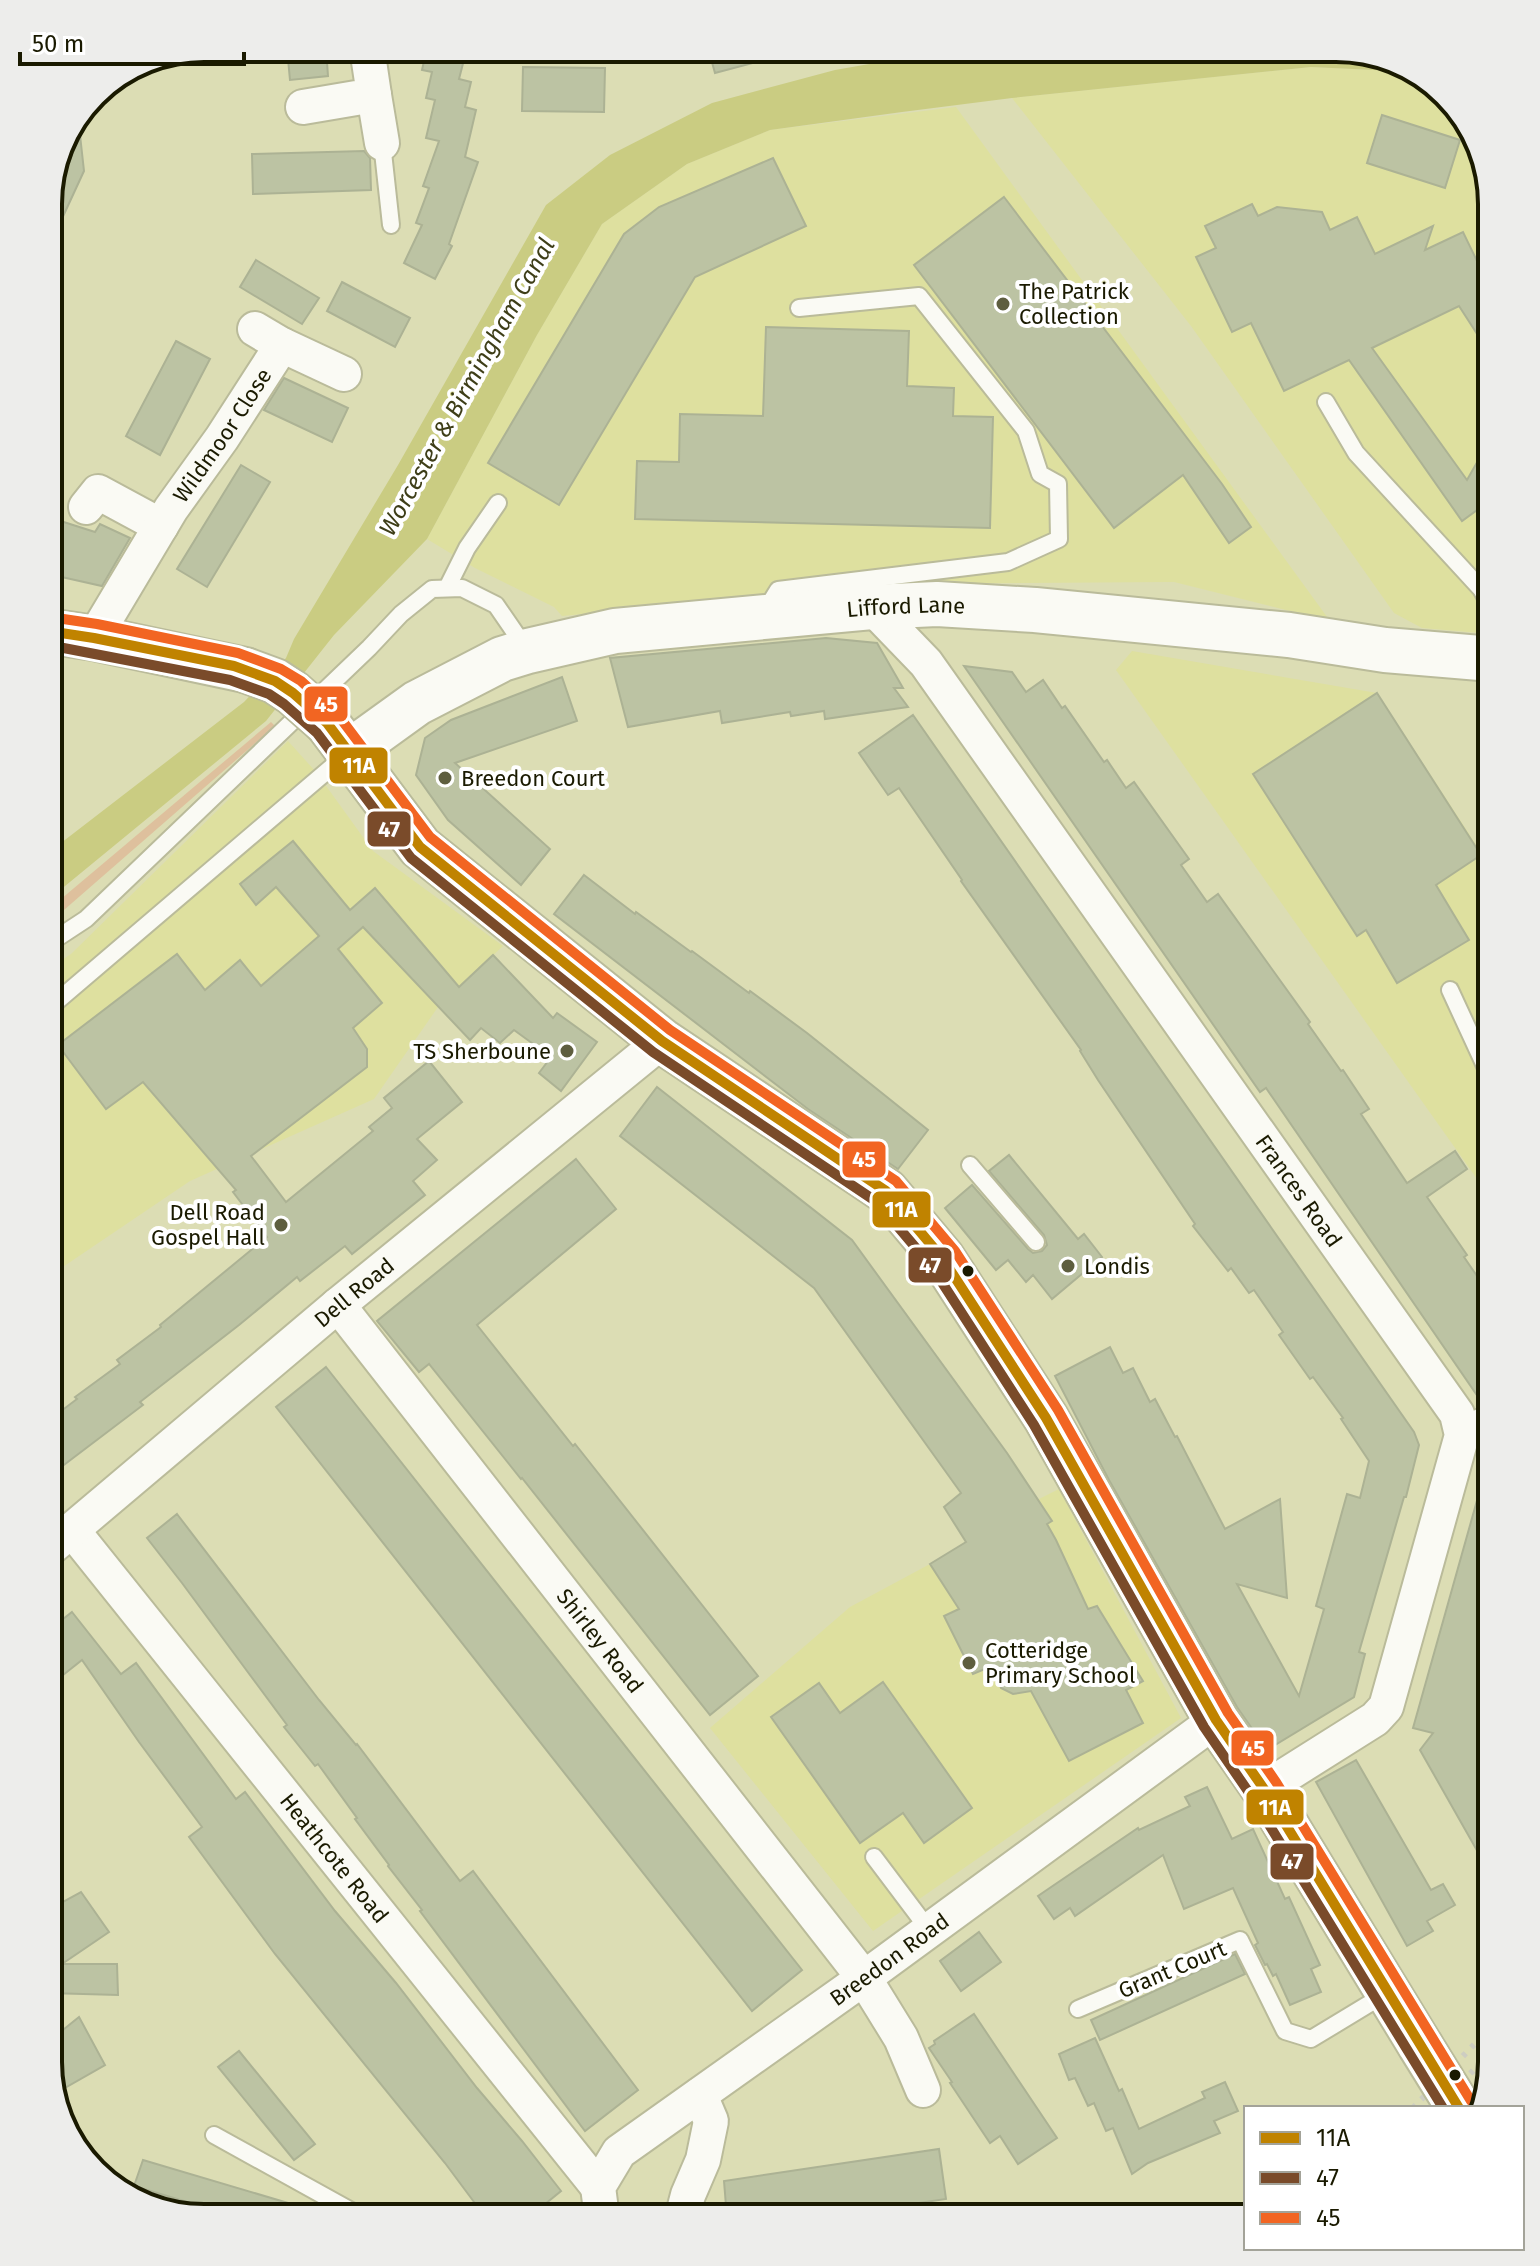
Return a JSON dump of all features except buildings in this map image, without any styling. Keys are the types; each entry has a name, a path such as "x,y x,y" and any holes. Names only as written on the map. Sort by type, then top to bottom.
{"main road":[{"name":"Lifford Lane","path":"338,738 417,703 502,659 528,651 615,631 872,607 937,604 1035,610 1289,635 1385,650 1478,658"},
{"path":"62,631 110,629 245,670 275,681 293,693 338,738 420,847 662,1041 886,1191 943,1259 1046,1418 1216,1720 1264,1789 1458,2106"}],"street":[{"path":"369,62 382,143"},
{"path":"303,107 374,95"},
{"name":"Wildmoor Close","path":"110,629 161,526 222,438 268,337 344,374"},
{"name":"Wildmoor Close","path":"86,507 98,492 161,526"},
{"name":"Frances Road","path":"872,607 926,663 1457,1414 1460,1425"},
{"name":"Dell Road","path":"62,1538 338,1305 662,1041"},
{"name":"Shirley Road","path":"338,1305 864,1978 901,2038 923,2090"},
{"path":"1264,1789 1375,1719 1386,1707 1462,1435 1460,1425"},
{"name":"Heathcote Road","path":"62,1542 600,2202"},
{"name":"Breedon Road","path":"600,2202 619,2152 864,1978 1216,1720"},
{"path":"686,2204 703,2160 711,2121 700,2095"}],"lane":[{"path":"382,143 391,225"},
{"path":"759,619 778,590 1008,562 1059,539 1058,484 1040,474 1026,431 919,296 799,308"},
{"path":"1326,402 1356,453 1478,586"},
{"path":"447,588 467,548 498,503"},
{"path":"62,935 86,919 401,614 432,589 462,588 496,605 528,651"},
{"path":"62,996 338,738"},
{"path":"1450,990 1478,1051"},
{"path":"970,1165 1036,1242"},
{"path":"1460,1425 1478,1418"},
{"path":"874,1857 929,1930"},
{"name":"Grant Court","path":"1078,2009 1240,1940 1285,2031 1311,2039 1389,1992"},
{"path":"214,2135 339,2204"}],"shaded area":[{"path":"1311,67 1383,70 1415,86 1443,110 1467,149 1477,185 1478,633 1422,628 1394,613 1191,326 1012,98"},
{"path":"956,107 1330,621 1174,582 889,584 562,616 554,607 475,568 427,539 537,335 602,224 687,164 770,130"},
{"path":"1132,651 1377,693 1478,848 1478,1180 1116,670"},
{"path":"271,722 275,726 62,911 62,898"},
{"path":"288,741 316,772 373,851 503,946 438,1007 374,1099 190,1181 62,1268 62,960"},
{"name":"Cotteridge Primary School","path":"1059,1489 1181,1718 873,1931 710,1728 850,1607"}],"water":[{"name":"Worcester & Birmingham Canal","path":"881,62 1346,62 1383,70 1311,67 1012,98 770,130 687,164 602,224 537,335 427,539 334,635 266,721 62,889 62,842 244,702 286,658 294,639 398,465 546,205 610,155 712,103 835,70"}],"railway":[{"path":"1415,2106 1478,2041"},
{"path":"1439,2106 1478,2066"}],"transit line":[{"name":"45","path":"62,619 238,653 281,669 301,681 338,715 430,837 670,1030 896,1181 955,1251 1058,1410 1228,1713 1276,1782 1471,2101"},
{"name":"11A","path":"62,633 234,666 275,681 293,693 327,723 420,847 662,1041 886,1191 943,1259 1046,1418 1216,1720 1264,1789 1458,2106"},
{"name":"47","path":"62,648 230,680 269,694 284,704 317,733 411,858 653,1052 877,1202 932,1267 1034,1425 1204,1727 1252,1797 1442,2106"}],"place":[{"name":"The Patrick Collection","path":"1003,304"},
{"name":"Breedon Court","path":"445,778"},
{"name":"TS Sherboune","path":"567,1051"},
{"name":"Dell Road Gospel Hall","path":"281,1225"},
{"name":"Londis","path":"1068,1266"},
{"name":"Cotteridge Primary School","path":"969,1663"}]}
